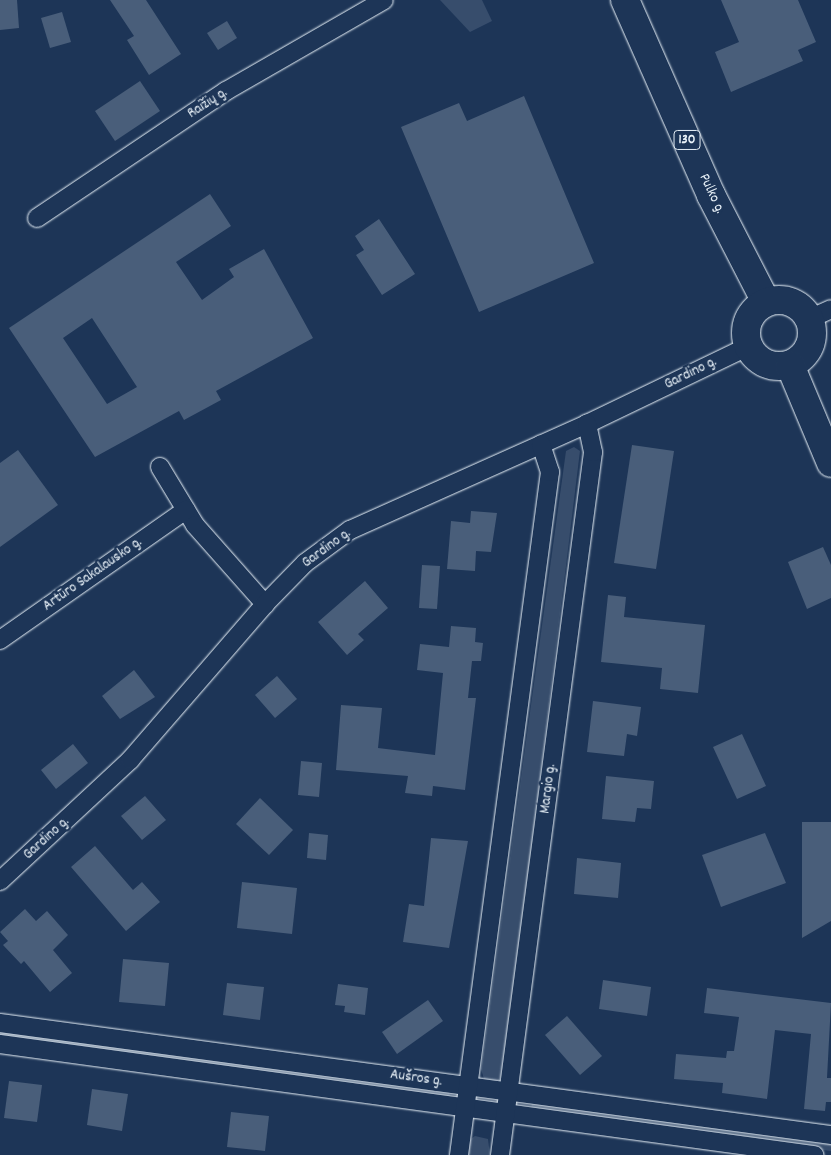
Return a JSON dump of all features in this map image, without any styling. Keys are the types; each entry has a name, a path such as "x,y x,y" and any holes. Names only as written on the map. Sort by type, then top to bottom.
{"main road":[{"name":"Pulko g.","path":"626,0 710,194 766,302"},
{"path":"786,300 820,314 812,330 807,351 790,365 770,366 753,356 748,347 746,326 757,308 766,302 786,300"},
{"path":"790,365 831,463"}],"street":[{"name":"Raižių g.","path":"38,218 226,91 384,0"},
{"name":"Gardino g.","path":"0,881 130,760 265,604 305,562 350,530 587,424 748,347"},
{"name":"Margio g.","path":"500,1155 593,452 587,424"},
{"path":"459,1155 550,472 541,444"},
{"path":"160,467 186,510 265,604"},
{"name":"Artūro Sakalausko g.","path":"0,640 186,510"},
{"name":"Aušros g.","path":"0,1023 831,1135"},
{"name":"Aušros g.","path":"0,1044 814,1155"}],"shaded area":[{"path":"440,0 482,0 492,21 470,32"},
{"path":"574,447 580,451 504,1072 499,1080 491,1083 484,1079 481,1069 566,451"},
{"path":"0,1031 449,1093 451,1097 0,1039"},
{"path":"532,1102 831,1143 831,1151 531,1111"},
{"path":"475,1136 488,1139 490,1155 466,1155 468,1141"}],"building":[{"path":"0,0 17,0 19,28 0,30"},
{"path":"110,0 146,0 181,54 149,75 127,40 134,36"},
{"path":"721,0 798,0 816,42 798,50 803,61 731,92 715,52 739,42"},
{"path":"62,12 71,42 50,48 41,18"},
{"path":"227,21 237,38 218,50 207,33"},
{"path":"140,81 160,111 115,141 95,111"},
{"path":"524,96 594,263 479,312 401,127 459,103 467,121"},
{"path":"210,194 231,226 176,262 202,300 234,277 229,269 264,249 313,338 216,391 221,400 184,420 179,411 95,457 9,328","holes":["92,318 137,387 107,404 63,338"]},
{"path":"379,219 415,274 382,295 356,255 364,250 355,236"},
{"path":"632,445 674,451 656,569 614,563"},
{"path":"18,450 58,505 0,547 0,463"},
{"path":"471,511 497,513 491,552 476,551 475,571 447,569 451,521 470,523"},
{"path":"823,547 831,565 831,598 807,609 788,562"},
{"path":"422,565 440,566 437,609 419,608"},
{"path":"365,581 388,608 358,634 364,640 347,655 318,622"},
{"path":"608,595 626,597 624,617 705,625 698,693 660,689 662,668 601,662"},
{"path":"451,626 476,628 475,642 483,643 481,661 472,661 468,698 476,698 465,790 433,786 432,796 405,793 408,776 336,770 341,705 382,708 378,748 435,755 443,673 417,670 420,644 449,647"},
{"path":"134,670 155,697 120,719 102,696"},
{"path":"277,676 297,699 275,718 255,695"},
{"path":"593,701 641,707 637,736 627,734 624,756 587,752"},
{"path":"742,734 766,786 737,799 713,747"},
{"path":"73,744 88,763 56,789 41,770"},
{"path":"301,761 322,763 319,797 298,795"},
{"path":"606,776 654,781 651,809 637,808 635,822 602,819"},
{"path":"145,796 166,820 142,840 121,816"},
{"path":"260,798 293,830 269,855 236,824"},
{"path":"802,822 831,822 831,921 802,938"},
{"path":"309,833 328,835 326,860 307,858"},
{"path":"765,833 786,883 721,907 702,855"},
{"path":"431,838 468,841 449,948 403,942 409,904 424,906"},
{"path":"95,846 133,890 142,882 160,902 126,931 71,867"},
{"path":"577,858 621,863 618,898 574,894"},
{"path":"242,882 297,888 292,934 237,928"},
{"path":"25,909 36,921 47,911 68,935 53,950 72,973 50,992 24,961 21,964 3,945 8,941 0,932"},
{"path":"123,959 169,963 165,1006 119,1002"},
{"path":"603,980 651,987 647,1016 599,1009"},
{"path":"227,983 264,987 260,1020 223,1015"},
{"path":"338,984 368,988 365,1015 344,1012 345,1006 335,1005"},
{"path":"707,988 831,1003 827,1078 831,1078 831,1102 826,1102 825,1111 804,1109 811,1034 775,1030 767,1099 722,1093 723,1083 674,1079 676,1054 726,1058 727,1051 734,1051 739,1017 704,1013"},
{"path":"428,1000 443,1021 397,1054 382,1032"},
{"path":"567,1016 602,1056 580,1075 545,1035"},
{"path":"9,1081 42,1085 37,1122 4,1118"},
{"path":"92,1089 128,1094 122,1131 87,1125"},
{"path":"231,1112 269,1116 265,1151 227,1147"}]}
